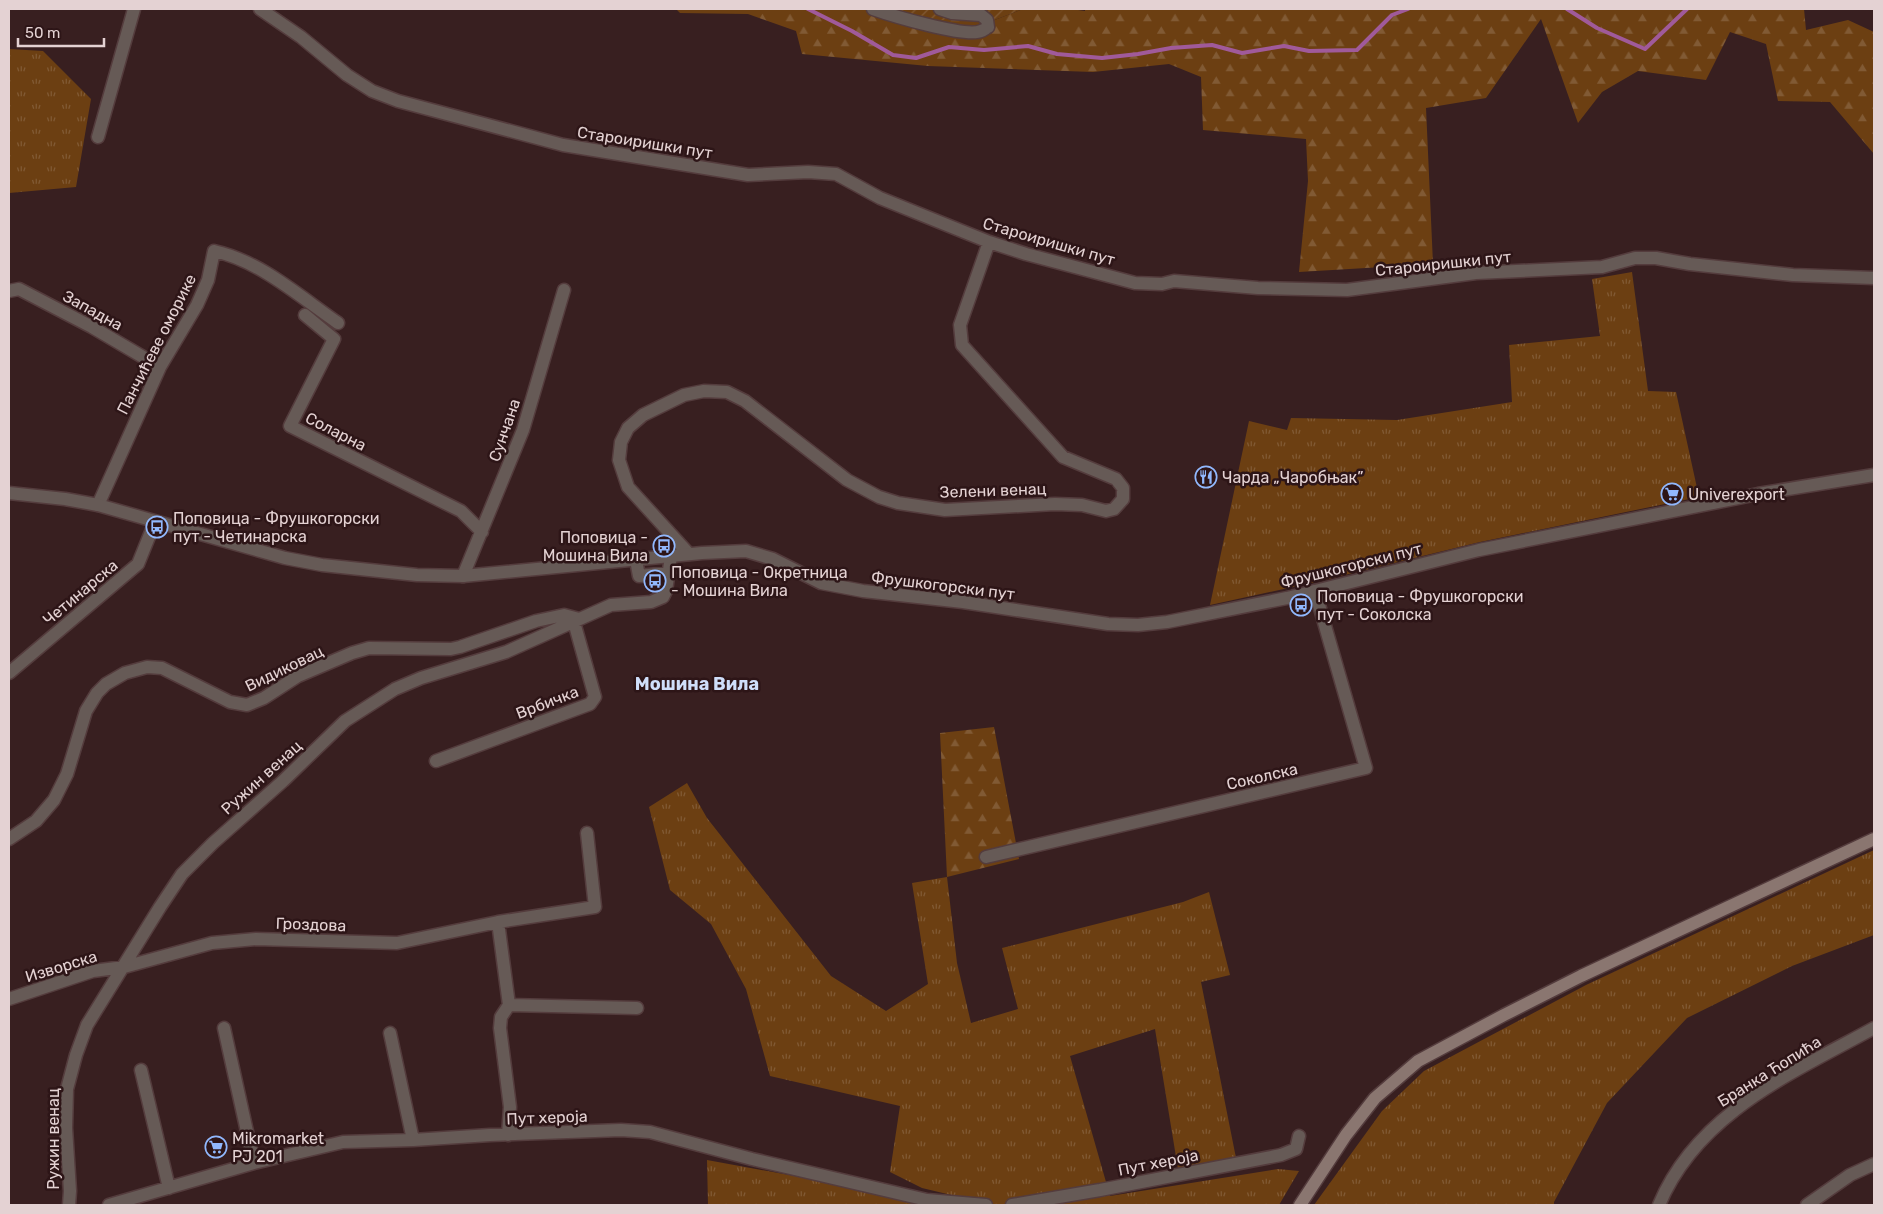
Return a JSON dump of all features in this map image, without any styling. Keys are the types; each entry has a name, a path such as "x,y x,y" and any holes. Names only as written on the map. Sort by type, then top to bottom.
{"main road":[{"path":"1300,1205 1346,1135 1375,1098 1418,1061 1504,1014 1874,838"}],"street":[{"path":"98,137 134,9"},
{"name":"Староиришки пут","path":"260,9 301,37 347,75 372,91 398,101 563,144 748,175 808,172 836,174 880,198 989,242 1026,254 1135,283 1162,284 1174,282 1258,288 1347,290 1476,273 1595,268 1635,258 1656,258 1690,264 1793,275 1874,278"},
{"path":"873,9 936,27 980,32 988,27 987,20 980,15 952,13 940,9"},
{"name":"Зелени венац","path":"689,554 628,487 619,460 621,442 628,428 655,408 684,395 704,391 727,392 745,400 860,489 898,503 945,510 1055,504 1082,505 1106,511 1114,509 1123,499 1123,488 1116,479 1063,457 962,345 960,325 989,242"},
{"name":"Панчићеве оморике","path":"98,505 160,367 197,305 208,280 214,251 235,257 260,269 338,323"},
{"name":"Западна","path":"9,291 19,289 92,327 160,367"},
{"name":"Сунчана","path":"463,576 523,430 564,290"},
{"name":"Соларна","path":"305,315 334,339 290,426 461,511 482,532"},
{"name":"Фрушкогорски пут","path":"9,493 65,499 98,505 285,558 322,565 417,575 463,576 689,554 746,551 772,559 821,583 863,591 963,602 1121,626 1167,622 1315,591 1478,550 1758,494 1874,475"},
{"name":"Четинарска","path":"9,673 138,564 155,522"},
{"name":"Ружин венац","path":"69,1205 66,1128 67,1089 87,1025 182,874 213,842 283,781 345,722 395,689 421,678 506,652 610,606 651,602 663,597 666,592 671,556"},
{"path":"636,560 640,576 668,573"},
{"name":"Соколска","path":"986,857 1366,768 1315,591"},
{"name":"Видиковац","path":"9,839 36,821 54,800 66,774 86,712 97,693 106,684 125,672 147,667 162,668 230,702 247,705 264,698 298,676 352,653 369,648 451,649 564,615 577,620"},
{"name":"Врбичка","path":"436,762 590,704 595,696 577,620"},
{"name":"Гроздова","path":"124,967 212,943 256,938 396,943 498,922 594,907 587,832"},
{"path":"498,922 509,1005 501,1017 500,1028 510,1107 508,1135"},
{"name":"Изворска","path":"9,1000 93,971 124,967"},
{"path":"509,1005 636,1008"},
{"path":"224,1028 254,1163"},
{"name":"Бранка Ћопића","path":"1659,1205 1681,1165 1719,1122 1745,1102 1786,1076 1874,1028"},
{"path":"390,1033 412,1140"},
{"path":"140,1070 169,1188"},
{"name":"Пут хероја","path":"109,1205 254,1163 343,1142 621,1130 650,1132 752,1159 927,1200 986,1205"},
{"name":"Пут хероја","path":"1012,1205 1281,1156 1296,1148 1299,1136"},
{"path":"1807,1205 1850,1175 1874,1164"}],"green space":[{"path":"676,9 880,9 992,21 1023,9 1071,9 1085,11 1085,9 1804,9 1806,30 1848,20 1874,32 1874,154 1830,102 1778,101 1766,44 1730,32 1706,80 1638,71 1602,92 1578,123 1541,19 1486,98 1426,108 1433,264 1299,272 1308,181 1306,139 1203,130 1201,77 1169,64 1093,72 928,66 802,54 796,31 748,14 680,13"},
{"path":"880,9 1023,9 992,21 895,19"},
{"path":"9,49 43,51 91,99 76,187 9,193"},
{"path":"1632,272 1648,391 1676,392 1699,497 1480,542 1316,582 1210,605 1249,421 1287,430 1291,418 1397,420 1512,402 1509,345 1600,336 1592,279"},
{"path":"994,727 1019,859 947,877 940,733"},
{"path":"687,783 707,818 831,976 886,1011 928,984 912,883 947,877 957,963 971,1023 1018,1009 1002,948 1183,902 1209,892 1230,975 1201,982 1236,1158 1178,1169 1155,1029 1070,1056 1110,1196 1278,1169 1299,1171 1279,1205 968,1205 968,1199 922,1188 890,1172 900,1106 770,1076 746,989 711,924 670,890 649,807"},
{"path":"1874,850 1874,935 1792,966 1687,1018 1607,1103 1554,1205 1314,1205 1382,1111 1424,1071 1586,985"},
{"path":"707,1160 882,1192 923,1205 708,1205"}],"waterway":[{"path":"808,9 852,31 893,55 916,58 949,47 984,50 1028,46 1057,54 1102,58 1171,48 1212,45 1242,53 1284,46 1309,51 1357,50 1392,15 1408,9"},
{"path":"1567,9 1597,28 1645,49 1687,9"}],"place":[{"name":"Чарда „Чаробњак”","path":"1206,477"},
{"name":"Univerexport","path":"1672,494"},
{"name":"Поповица - Фрушкогорски пут - Четинарска","path":"157,527"},
{"name":"Поповица - Мошина Вила","path":"664,546"},
{"name":"Поповица - Окретница - Мошина Вила","path":"655,581"},
{"name":"Поповица - Фрушкогорски пут - Соколска","path":"1301,605"},
{"name":"Mikromarket PJ 201","path":"216,1147"}],"district":[{"name":"Мошина Вила","path":"697,684"}]}
